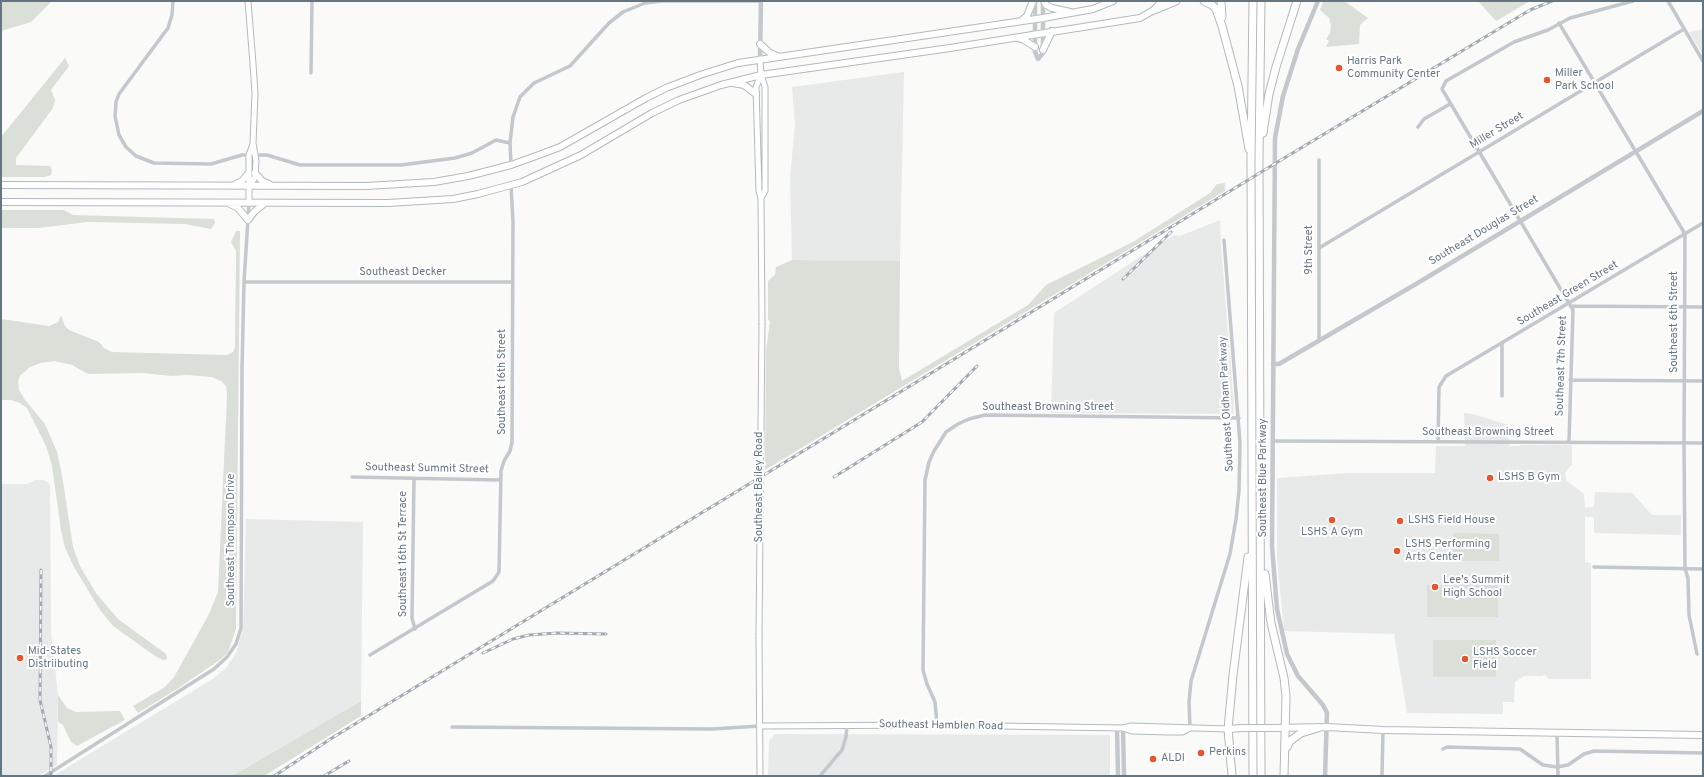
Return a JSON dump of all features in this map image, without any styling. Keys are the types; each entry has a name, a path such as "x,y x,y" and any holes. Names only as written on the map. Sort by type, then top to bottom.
{"highway":[{"path":"1154,10 1176,1"},
{"path":"1204,1 1216,9 1222,26 1238,86 1251,160"},
{"path":"1222,1 1222,26"},
{"path":"1253,1 1251,160 1253,776"},
{"path":"1261,1 1259,159 1261,776"},
{"path":"1292,14 1293,1"},
{"path":"1259,159 1269,94 1297,1"},
{"path":"1232,776 1228,728 1233,675 1248,562 1248,504 1252,500"},
{"path":"1261,507 1264,511 1266,583 1271,623 1284,678 1286,728 1284,776"},
{"path":"1286,749 1290,741 1301,733 1318,728"}],"main road":[{"path":"248,1 254,86 252,174 249,203"},
{"path":"1020,22 1027,16 1034,1"},
{"path":"1044,1 1046,5 1052,8 1076,13"},
{"path":"1,185 366,186 414,184 468,176 511,165 560,147 646,98 679,83 716,70 760,59 1076,13 1093,9 1113,1"},
{"path":"1,202 423,202 478,194 522,182 580,155 652,113 679,100 732,82 761,75 950,48 1140,18 1154,10 1162,1"},
{"path":"1043,50 1052,31"},
{"path":"1014,37 1024,40 1035,47"},
{"path":"760,44 770,53 779,56"},
{"name":"Southeast Bailey Road","path":"760,59 761,75 765,87 765,191 761,198"},
{"name":"Southeast Bailey Road","path":"760,776 759,635 762,323 761,198 759,190 756,87 761,75"},
{"path":"732,82 744,85 756,94"},
{"path":"232,186 252,174"},
{"path":"252,174 272,186"},
{"path":"228,203 238,208 248,220 254,212 265,203"},
{"name":"Southeast Hamblen Road","path":"760,726 937,725 1120,728 1131,726 1182,726 1190,728 1228,728"},
{"path":"1228,728 1327,727 1383,730 1703,735"}],"street":[{"path":"173,1 172,16 168,28 119,94 116,102 115,116 119,135 126,146 136,156 154,163 211,164 242,155 267,155 294,164 306,165 401,165 455,158 472,153 496,140 510,142"},
{"path":"312,1 312,73"},
{"path":"511,165 510,142 514,110 523,92 534,83 570,66 609,23 623,12 645,4 662,1 761,1 760,59"},
{"path":"1034,1 1035,52 1038,59 1043,53 1044,1"},
{"name":"Southeast Blue Parkway","path":"1318,1 1298,49 1283,96 1275,138 1272,558 1282,635 1287,654 1293,669 1325,709 1327,727 1325,776"},
{"path":"1633,1 1570,18 1560,23 1685,234"},
{"path":"1668,1 1703,61"},
{"name":"Southeast 7th Street","path":"1560,23 1548,30 1506,46 1446,81 1443,85 1443,92 1573,310 1569,442"},
{"name":"Miller Street","path":"1319,248 1684,29"},
{"path":"1418,127 1424,119 1450,104"},
{"name":"Southeast Douglas Street","path":"1273,364 1280,364 1319,339 1416,284 1703,111"},
{"name":"9th Street","path":"1319,160 1319,339"},
{"name":"Southeast 16th Street","path":"415,629 493,581 497,576 499,567 500,480 502,466 510,451 512,442 513,222 511,185"},
{"name":"Southeast Thompson Drive","path":"45,776 214,669 228,657 236,644 241,628 244,282 249,203"},
{"name":"Southeast Green Street","path":"1438,442 1438,392 1442,379 1449,373 1570,305 1703,223"},
{"name":"Southeast 6th Street","path":"1685,234 1685,569 1688,578 1689,615 1697,654"},
{"name":"Southeast Oldham Parkway","path":"1190,728 1189,702 1191,681 1222,584 1234,532 1240,466 1238,418 1224,240"},
{"name":"Southeast Decker","path":"244,282 513,282"},
{"path":"1570,305 1703,307"},
{"path":"1502,343 1502,396"},
{"path":"1570,380 1703,381"},
{"name":"Southeast Browning Street","path":"937,725 935,702 923,670 925,480 929,462 946,432 969,418 985,415 1238,418"},
{"name":"Southeast Browning Street","path":"1273,441 1703,443"},
{"name":"Southeast Summit Street","path":"352,477 500,480"},
{"name":"Southeast 16th St Terrace","path":"414,478 412,618 415,629"},
{"path":"1594,567 1703,569"},
{"path":"370,655 415,629"},
{"path":"820,776 839,756 846,737 847,725"},
{"path":"452,727 712,729 760,726"},
{"path":"1118,776 1120,728"},
{"path":"1120,728 1124,776"},
{"path":"1382,776 1383,730"},
{"path":"1557,733 1558,776"},
{"path":"1444,750 1447,747 1520,749 1543,765 1558,767 1568,765 1584,754 1594,751 1703,753"}],"shaded area":[{"path":"1,1 52,1 31,22 1,31"},
{"path":"1323,1 1344,1 1368,18 1360,25 1359,44 1326,47 1329,41 1326,39 1330,33 1331,26 1329,18 1320,10"},
{"path":"1478,1 1530,1 1496,21"},
{"path":"1703,29 1703,51 1701,52 1689,32"},
{"path":"65,58 69,66 51,90 55,100 53,108 16,158 16,165 50,166 52,171 51,175 45,177 1,177 1,137"},
{"path":"904,72 900,261 792,260 790,178 795,125 792,87"},
{"path":"1225,183 1225,191 765,470 766,351 770,321 768,320 768,281 775,275 776,267 792,260 900,261 899,368 902,381 1028,305 1046,285 1133,242 1210,193 1217,184"},
{"path":"1,210 64,210 73,215 214,219 215,223 211,229 185,224 88,222 38,228 1,228"},
{"path":"1220,220 1234,407 1233,414 1051,413 1054,313 1174,235 1180,236"},
{"path":"236,231 240,231 236,629 228,652 221,659 138,713 133,706 165,687 174,677 208,616 218,592 227,396 226,386 221,381 212,377 187,375 171,376 143,373 88,374 72,365 55,361 40,363 30,367 20,376 18,382 19,390 25,400 45,424 57,452 73,547 80,566 96,593 118,619 166,654 167,659 163,660 113,626 100,610 74,567 65,548 52,466 46,446 27,408 20,403 11,400 1,400 1,319 49,326 58,322 61,315 65,326 69,330 99,342 104,348 112,352 227,355 233,352 235,347 236,251 231,242"},
{"name":"Lee's Summit High School","path":"1464,413 1473,414 1508,425 1507,437 1509,439 1509,446 1572,445 1572,464 1565,473 1566,480 1584,494 1585,508 1594,507 1595,492 1632,493 1652,515 1681,515 1681,535 1594,533 1594,517 1585,517 1585,562 1591,563 1591,679 1549,679 1544,674 1543,676 1524,676 1515,682 1514,702 1503,702 1503,714 1407,713 1394,634 1284,631 1277,558 1277,478 1349,473 1435,473 1436,446 1465,446"},
{"path":"35,480 43,480 48,482 50,487 51,631 58,695 57,765 38,776 1,776 1,484 27,484"},
{"path":"246,519 363,522 361,701 232,776 53,776 211,680 226,668 236,653 243,629"},
{"path":"1453,533 1499,534 1499,561 1453,561"},
{"path":"1427,585 1498,585 1498,617 1427,617"},
{"name":"LSHS Soccer Field","path":"1433,640 1496,640 1496,677 1433,677"},
{"path":"58,695 67,708 76,712 120,711 125,720 77,746 71,742 63,725 58,722"},
{"path":"361,701 361,716 264,776 232,776"},
{"path":"775,734 1110,735 1110,776 768,776 769,741"}],"railway":[{"path":"274,776 332,738 1281,160 1530,10 1552,1"},
{"path":"1123,279 1171,232"},
{"path":"834,477 922,422 977,366"},
{"path":"41,570 40,700 51,747 51,776"},
{"path":"483,653 513,639 529,635 557,633 606,634"},
{"path":"324,776 349,761"}],"place":[{"name":"Harris Park Community Center","path":"1339,68"},
{"name":"Miller Park School","path":"1547,80"},
{"name":"LSHS B Gym","path":"1490,478"},
{"name":"LSHS A Gym","path":"1332,520"},
{"name":"LSHS Field House","path":"1400,521"},
{"name":"LSHS Performing Arts Center","path":"1397,551"},
{"name":"Lee's Summit High School","path":"1435,587"},
{"name":"Mid-States Distriibuting","path":"20,658"},
{"name":"LSHS Soccer Field","path":"1465,659"},
{"name":"Perkins","path":"1201,753"},
{"name":"ALDI","path":"1153,759"}]}
